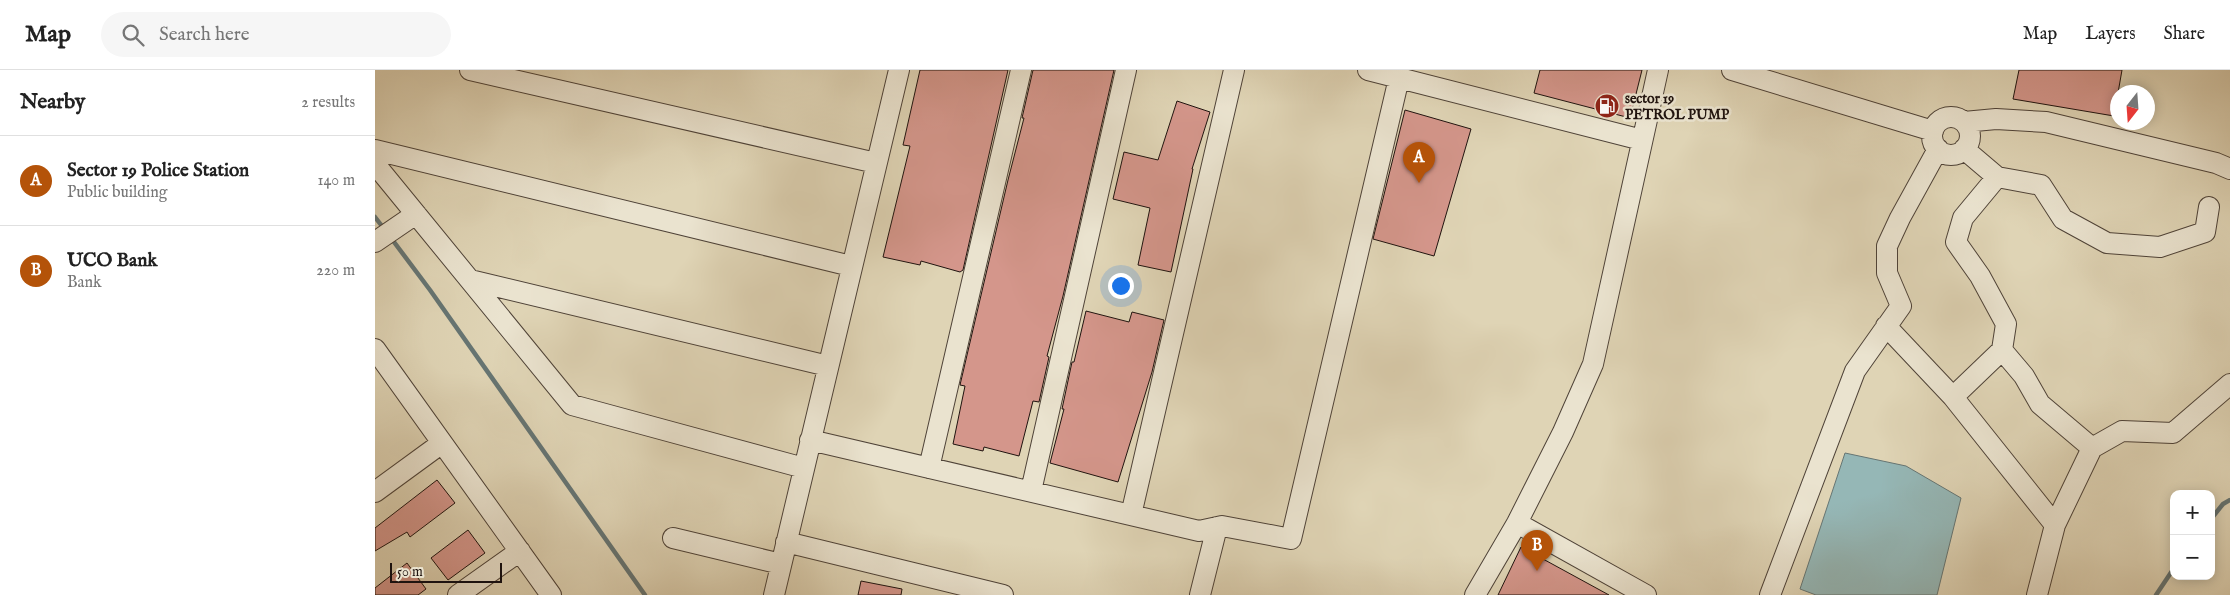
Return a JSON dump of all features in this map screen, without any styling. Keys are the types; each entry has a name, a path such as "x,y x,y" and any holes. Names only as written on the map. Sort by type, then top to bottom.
{"street":[{"path":"470,70 876,163"},
{"path":"773,595 899,70"},
{"path":"929,468 1021,70"},
{"path":"1031,491 1126,70"},
{"path":"1131,515 1235,70"},
{"path":"1368,70 1642,140"},
{"path":"1475,595 1517,523 1563,432 1593,364 1658,70"},
{"path":"1732,70 1935,140 1951,154 1957,154 1964,149 1969,135 1964,122"},
{"path":"810,440 1199,531 1222,526 1291,539 1399,78"},
{"path":"1770,595 1855,370 1901,306 1887,273 1887,246 1935,140 1937,123 1944,118 1956,118 1964,122 1996,119 2046,122 2216,163 2230,169"},
{"path":"1964,149 1997,177 2041,184 2063,219 2107,243 2160,247 2205,232 2209,207"},
{"path":"375,150 851,266"},
{"path":"375,164 572,405 804,468"},
{"path":"1953,397 2002,350 2005,324 1980,276 1956,242 1963,218 1997,177"},
{"path":"375,242 416,214"},
{"path":"470,280 828,366"},
{"path":"1887,326 1953,397 2055,525"},
{"path":"2002,350 2024,376 2040,404 2091,448"},
{"path":"377,355 551,595"},
{"path":"2037,595 2055,525 2091,448 2122,431 2173,433 2230,384"},
{"path":"375,492 442,443"},
{"path":"1517,523 1646,595"},
{"path":"1200,595 1217,527"},
{"path":"673,538 781,564"},
{"path":"786,542 1003,595"},
{"path":"458,595 520,551"}],"water":[{"path":"1845,453 1906,466 1961,498 1937,595 1816,595 1800,589"}],"building":[{"path":"920,70 1008,70 963,270 960,272 921,261 920,265 883,257 910,146 903,145"},
{"path":"1033,70 1114,70 1063,296 1047,356 1049,357 1039,402 1033,401 1019,456 984,447 983,451 953,444 965,386 960,385 1024,118 1022,118"},
{"name":"sector 19 PETROL PUMP","path":"1540,70 1642,70 1630,118 1534,93"},
{"path":"2019,70 2122,70 2119,85 2110,85 2110,115 2013,99"},
{"path":"1177,101 1210,112 1192,169 1171,272 1138,265 1150,208 1113,199 1124,152 1158,160"},
{"path":"1405,110 1471,129 1434,256 1373,239"},
{"path":"1086,311 1129,322 1132,312 1164,320 1152,372 1118,482 1050,463 1064,409 1062,409 1072,362 1074,362"},
{"path":"437,480 455,503 410,537 407,532 375,551 375,528"},
{"path":"468,530 485,553 448,580 431,558"},
{"path":"1521,547 1609,595 1498,595"},
{"path":"407,563 426,589 418,595 375,595 375,588"},
{"path":"861,581 902,589 901,595 858,595"}],"waterway":[{"path":"375,217 385,230"},
{"path":"391,238 430,290 645,595"},
{"path":"2215,514 2223,504 2230,500"},
{"path":"2156,595 2170,574"}],"place":[{"name":"sector 19 PETROL PUMP","path":"1607,106"},
{"name":"Sector 19 Police Station","path":"1419,183"},
{"name":"UCO Bank","path":"1537,571"}]}
